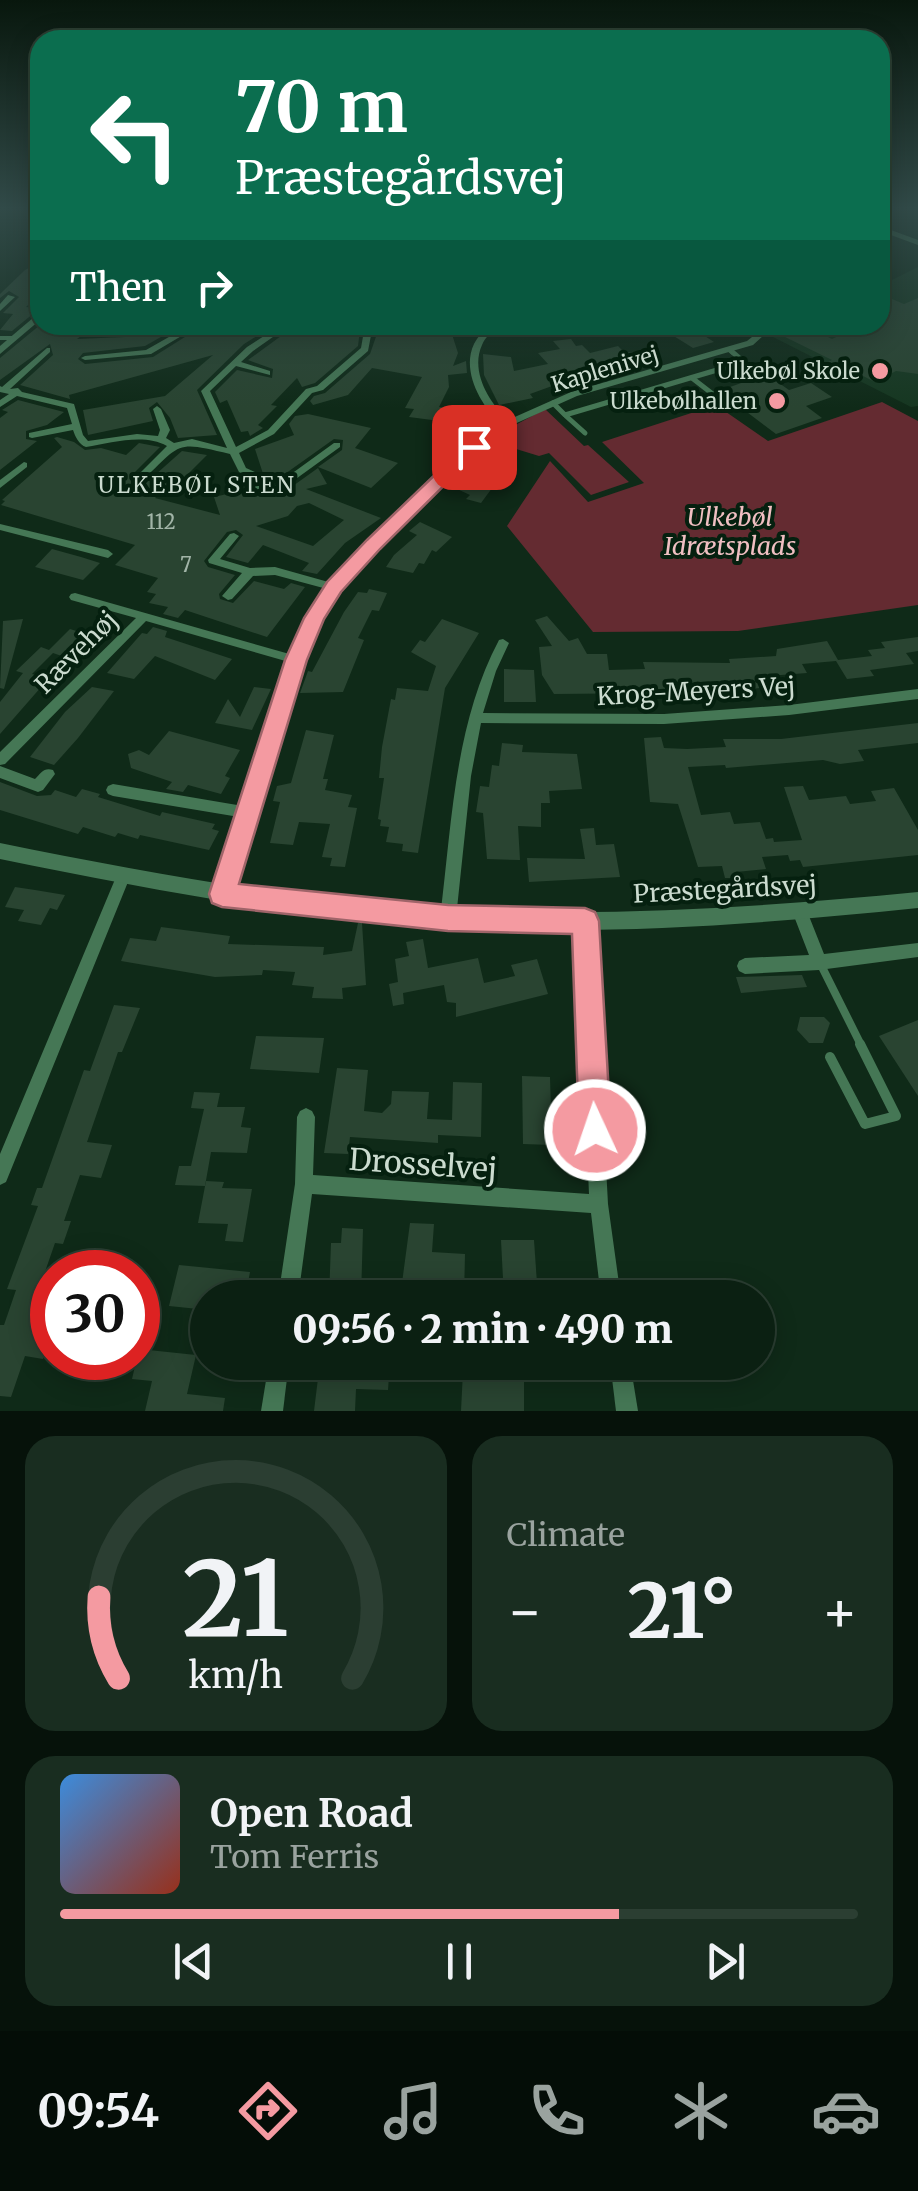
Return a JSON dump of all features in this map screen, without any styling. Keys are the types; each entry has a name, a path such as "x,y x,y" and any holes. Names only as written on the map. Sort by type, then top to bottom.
{"street":[{"path":"0,308 11,297"},
{"path":"0,351 30,324"},
{"path":"85,358 148,352 178,335"},
{"path":"273,335 204,391 242,470 254,475 261,491 279,487 337,445"},
{"path":"140,478 174,446 192,442 234,452 271,432 310,392 320,388 365,349 368,335"},
{"path":"485,335 476,354 480,390 491,412 507,424"},
{"name":"Kaplenivej","path":"222,894 296,660 314,618 334,587 474,447 507,424 552,402 730,350 758,340 760,335"},
{"path":"0,338 13,338"},
{"path":"3,389 48,350"},
{"path":"235,364 266,372"},
{"path":"3,389 71,406 78,435 86,444 137,436 162,439 174,446"},
{"path":"0,404 18,391"},
{"path":"157,409 165,430 162,439"},
{"path":"32,435 77,426"},
{"path":"0,485 24,464"},
{"path":"0,527 108,554"},
{"path":"234,536 213,560 250,572 274,571 334,587"},
{"path":"228,596 250,572"},
{"name":"Rævehøj","path":"75,597 296,660"},
{"name":"Rævehøj","path":"0,760 142,619"},
{"path":"448,918 475,718 487,670 503,643"},
{"name":"Krog-Meyers Vej","path":"475,718 664,719 790,710 918,694"},
{"path":"0,772 38,786 48,774"},
{"path":"113,790 248,813"},
{"name":"Præstegårdsvej","path":"0,851 222,894 448,918 585,921 800,911 918,900"},
{"path":"0,1176 123,877"},
{"path":"800,911 819,962"},
{"path":"585,921 598,1204 609,1280"},
{"path":"746,966 918,950"},
{"path":"291,1280 304,1184 306,1117"},
{"name":"Drosselvej","path":"304,1184 598,1204"},
{"path":"272,1411 276,1380"},
{"path":"623,1380 627,1411"}],"lane":[{"path":"565,415 744,362 730,350"},
{"path":"691,377 714,394"},
{"path":"552,402 585,434"},
{"path":"819,962 896,1116 865,1124 830,1057"}],"shaded area":[{"name":"Ulkebøl Skole","path":"900,276 918,276 918,406 911,407 773,337 890,335 890,281"}],"green space":[{"name":"Ulkebøl Idrætsplads","path":"882,402 918,421 918,605 738,631 593,632 507,526 550,461 588,502 644,483 602,442 716,405 768,441"},
{"path":"545,409 629,482 591,495 549,453 539,456 503,445 506,439 499,434"}],"building":[{"path":"19,276 30,276 30,303 26,307 30,307 30,316 12,331 0,330 13,314 3,313 19,297 9,291 0,298"},
{"path":"890,298 904,304 918,298 918,374 896,371 875,382 826,363 832,360 783,336 824,335 832,339 840,335 890,335"},
{"path":"30,333 82,335 77,339 164,335 145,346 83,353 78,359 85,364 153,357 188,335 258,335 197,390 217,435 178,438 170,418 157,402 149,408 153,421 88,435 83,410 165,396 213,355 69,395 70,399 20,385 53,355 50,344 0,380 0,358"},
{"path":"282,335 359,335 358,346 315,383 302,387 297,378 271,405 277,406 258,425 263,428 250,436 248,431 241,432 227,400 220,403 215,392 237,370 272,378 273,369 248,360"},
{"path":"377,335 452,335 458,353 453,366 466,361 467,373 448,375 449,387 439,407 461,410 455,423 409,417 414,409 405,408 422,377 372,368 348,395 313,405 310,401 314,396 325,393 370,354"},
{"path":"672,335 703,335 714,342 693,348"},
{"path":"571,339 590,353 618,346 625,353 638,351 652,362 577,377 530,394 533,398 499,405 484,375 483,354 511,357 514,371 548,364 538,353 560,349 553,341"},
{"name":"Ulkebølhallen","path":"766,374 789,390 811,383 832,397 806,406 822,418 776,434 719,391"},
{"path":"18,400 64,412 47,425 26,431 26,439 37,441 0,470 0,418 8,412 2,410"},
{"path":"308,414 371,428 355,448 398,463 371,488 318,467 342,450 343,440 334,439 275,481 266,483 255,449 294,435 289,424 295,416"},
{"path":"54,438 74,442 85,450 101,448 126,455 139,443 160,447 134,473 137,484 146,483 182,451 207,455 185,477 178,475 155,498 220,515 214,497 240,491 243,497 283,493 318,468 327,484 306,489 381,518 345,543 317,574 302,571 309,563 263,545 248,563 226,557 243,535 236,530 227,532 204,561 208,567 235,575 219,594 220,599 233,603 254,581 284,589 291,583 305,587 267,637 185,610 178,618 163,614 168,607 149,603 156,594 147,592 158,578 115,565 135,545 1,505 62,447","holes":["309,503 344,520 313,546 256,526 288,516 297,506"]},
{"path":"501,446 514,450 510,456 515,457 481,503 466,499 470,495 455,488 477,462 485,465"},
{"path":"420,522 452,537 436,552 432,550 413,573 386,567 417,535 409,531"},
{"path":"52,549 100,563 83,580 35,567"},
{"path":"369,589 387,593 379,611 372,610 358,638 364,640 343,692 300,693 308,671 312,672 344,612 358,592 367,593"},
{"path":"547,616 569,641 578,638 587,654 607,654 609,670 645,669 643,662 730,663 729,659 776,656 777,649 827,641 838,660 872,656 868,650 885,648 881,642 918,637 918,651 906,653 914,664 870,670 874,676 847,679 836,661 802,664 807,673 768,676 773,687 660,696 554,694 542,675 539,647 552,646 535,620"},
{"path":"23,619 4,689 0,688 3,621"},
{"path":"442,619 479,633 445,688 418,853 402,851 403,844 386,842 389,827 380,826 378,819 384,778 379,778 382,747 391,699 395,700 397,688 428,691 436,666 411,652 420,640 425,642"},
{"path":"153,627 167,631 165,637 232,659 215,680 155,656 134,679 107,673 142,633 147,634"},
{"path":"70,629 86,634 73,647 83,651 73,660 53,653 32,674 49,678 0,734 0,702 23,673 16,671 41,647 49,650"},
{"path":"504,669 534,670 536,702 504,702"},
{"path":"92,687 114,691 78,738 54,765 30,757 65,712"},
{"path":"254,687 271,689 252,730 215,723 228,699 240,717"},
{"path":"918,723 918,743 858,750 864,761 688,767 701,815 730,812 734,824 760,822 766,839 773,838 774,842 802,840 784,787 803,786 809,800 846,796 850,804 876,801 871,791 894,788 918,830 918,855 803,867 800,860 790,861 788,855 762,857 766,869 736,872 738,878 725,878 722,866 698,867 678,804 650,802 644,738 661,737 664,748 726,747 723,739 781,739"},
{"path":"306,730 334,735 323,779 328,779 325,790 352,795 348,807 357,808 345,867 330,866 332,858 322,857 330,824 299,822 293,845 270,843 280,802 273,801 277,786 291,783"},
{"path":"169,731 240,750 225,776 230,778 221,794 188,785 183,792 166,789 172,782 131,768 128,754 139,750 149,755"},
{"path":"502,743 523,745 522,752 577,754 582,789 549,791 550,803 541,803 541,827 518,826 520,860 487,859 483,813 476,812 480,786 489,787 492,765 499,766"},
{"path":"0,782 37,796 51,795 55,790 76,797 82,789 160,816 162,812 215,824 212,829 219,831 209,850 140,835 138,839 118,833 115,837 83,827 78,834 0,810"},
{"path":"594,828 596,845 614,844 620,877 529,882 527,858 585,859 580,829"},
{"path":"15,887 65,895 57,910 50,908 41,925 18,921 24,910 5,907"},
{"path":"358,923 362,923 366,985 342,988 343,999 312,998 314,987 292,985 295,972 263,970 262,975 215,977 121,961 130,938 156,941 161,927 230,936 228,944 324,947 323,955 352,951"},
{"path":"423,939 428,968 478,958 484,983 515,976 511,965 537,959 548,994 456,1017 456,1003 447,1002 444,985 403,993 404,1004 393,1006 389,984 398,982 395,959 409,956 406,942"},
{"path":"802,975 807,987 741,993 736,977"},
{"path":"114,1005 140,1008 122,1052 118,1052 87,1142 112,1145 101,1178 80,1175 64,1221 71,1221 63,1244 55,1243 53,1250 30,1250 30,1357 25,1356 11,1397 0,1396 0,1325 4,1325 16,1290 7,1289 38,1206 31,1205 37,1188 42,1188 84,1070 90,1071"},
{"path":"800,1017 824,1017 830,1023 823,1043 809,1043 797,1030"},
{"path":"918,1020 918,1096 879,1036"},
{"path":"256,1036 324,1038 319,1073 250,1069"},
{"path":"337,1068 368,1070 364,1111 382,1113 391,1104 392,1091 429,1092 427,1119 452,1120 453,1082 482,1083 481,1137 438,1135 438,1143 350,1137 348,1154 324,1153"},
{"path":"522,1076 550,1077 552,1145 523,1144"},
{"path":"194,1092 220,1093 217,1107 245,1107 241,1127 251,1128 247,1153 211,1152 205,1186 175,1185 179,1166 191,1166 204,1109 191,1108"},
{"path":"206,1181 224,1182 222,1188 252,1189 243,1242 225,1241 228,1224 198,1223"},
{"path":"410,1223 434,1224 432,1252 465,1254 464,1280 402,1280"},
{"path":"342,1228 363,1229 362,1280 330,1280 331,1243 341,1243"},
{"path":"501,1240 534,1240 537,1280 503,1280"},
{"path":"179,1265 250,1272 248,1280 190,1280 190,1308 169,1306"},
{"path":"160,1351 190,1354 187,1394 225,1398 223,1411 145,1411 152,1381 142,1380 160,1380"},
{"path":"318,1380 389,1380 388,1390 356,1389 355,1411 314,1411"},
{"path":"463,1380 524,1380 524,1411 461,1411"}],"place":[{"name":"Ulkebøl Skole","path":"880,371"},
{"name":"Ulkebølhallen","path":"777,401"}],"district":[{"name":"ULKEBØL STEN","path":"197,485"}],"route":[{"path":"474,447 374,544 334,587 314,618 296,660 222,894 448,918 585,921 595,1130"}]}
